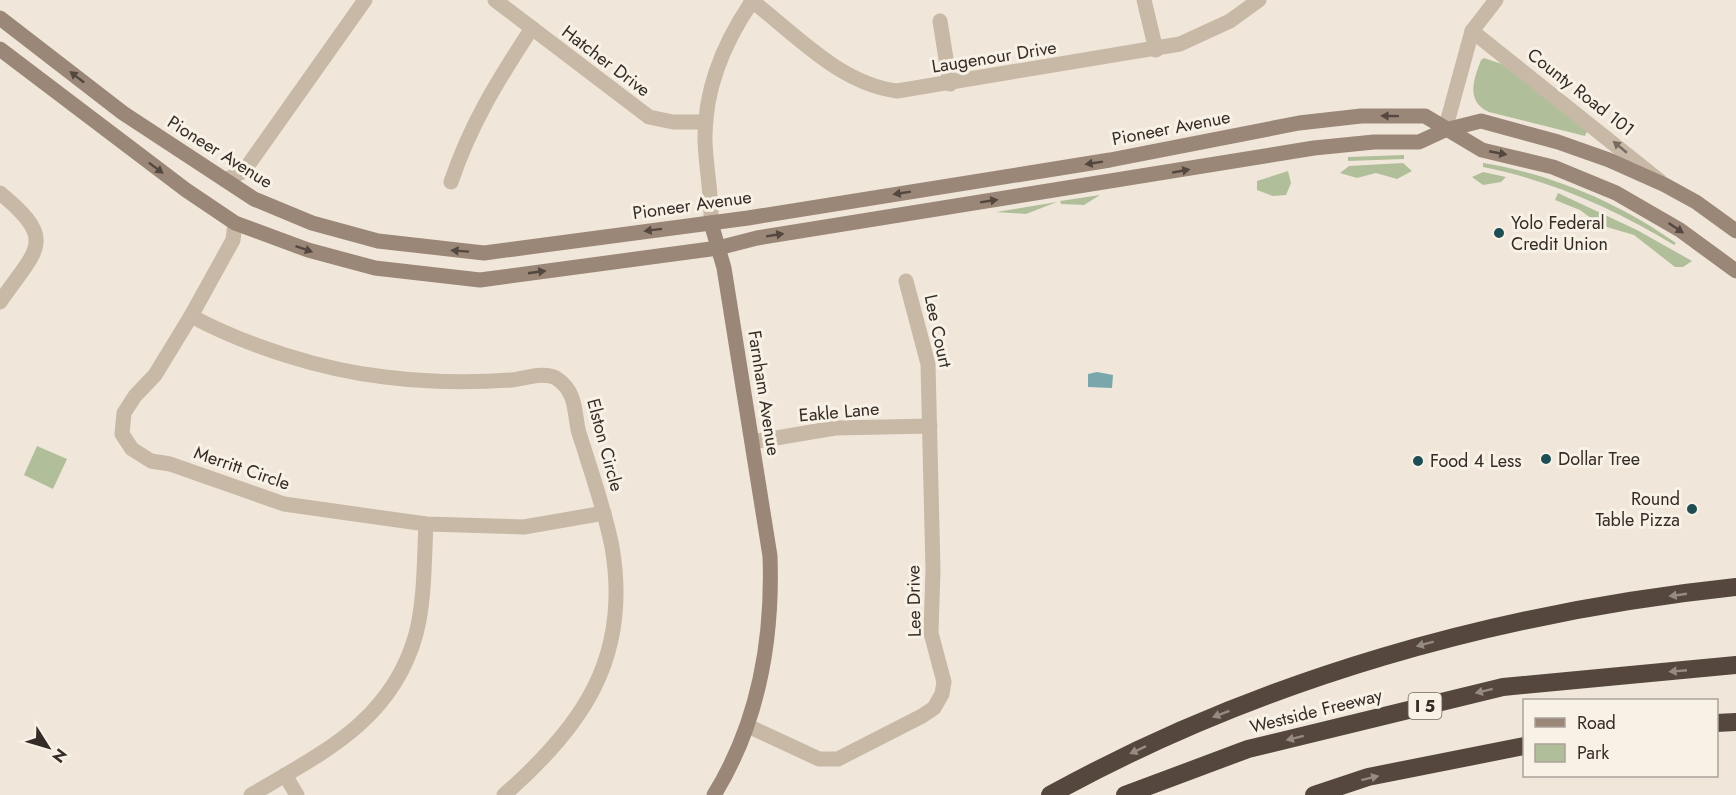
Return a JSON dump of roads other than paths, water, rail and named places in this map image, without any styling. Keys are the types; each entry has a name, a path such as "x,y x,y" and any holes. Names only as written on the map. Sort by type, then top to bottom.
{"highway":[{"path":"1050,795 1098,769 1191,725 1280,691 1422,645 1586,608 1736,587"},
{"name":"Westside Freeway","path":"1125,795 1248,749 1503,687 1736,665"},
{"path":"1718,723 1736,722"},
{"path":"1314,795 1368,777 1523,746"}],"main road":[{"name":"Pioneer Avenue","path":"0,18 123,113 254,199 312,223 378,241 438,250 484,253 711,223 1110,160 1259,131 1361,116 1425,116 1482,150 1553,167 1616,193 1664,220 1736,272"},
{"path":"0,49 186,190 235,223 308,250 375,268 480,280 718,248 769,236 1125,181 1314,148 1374,142 1419,142 1445,130 1481,121 1558,142 1665,184 1736,231"},
{"path":"1125,181 1132,164 1243,145 1259,131"},
{"name":"Farnham Avenue","path":"711,223 724,268 770,556 771,614 762,679 748,726 714,795"}],"street":[{"path":"225,180 244,171 365,0"},
{"name":"Hatcher Drive","path":"495,0 649,117 673,122 706,122"},
{"name":"Laugenour Drive","path":"752,0 847,75 869,86 897,91 1156,50 1202,36 1230,21 1259,0"},
{"name":"Farnham Avenue","path":"711,223 712,196 705,141 706,122 718,61 752,0"},
{"path":"1144,0 1156,50"},
{"path":"1445,130 1472,31 1496,0"},
{"path":"940,21 950,84"},
{"path":"451,182 465,140 495,85 531,28"},
{"name":"County Road 101","path":"1472,31 1665,184"},
{"path":"0,193 25,214 37,231 37,249 0,302"},
{"name":"Merritt Circle","path":"235,223 233,240 191,316 154,375 135,396 124,413 122,434 132,449 151,461 170,464 284,504 426,524 524,526 604,513"},
{"name":"Lee Court","path":"906,281 928,364 930,426"},
{"name":"Elston Circle","path":"191,316 221,332 315,363 384,377 463,382 514,380 539,375 554,377 569,390 576,405 578,429 604,513 612,549 615,590 613,625 608,652 588,702 558,744 504,795"},
{"name":"Eakle Lane","path":"752,442 835,428 930,426"},
{"name":"Lee Drive","path":"748,726 819,759 838,759 934,708 942,694 944,681 931,633 930,426"},
{"path":"251,795 333,748 360,727 382,702 402,670 416,634 426,524"},
{"path":"285,775 297,795"}],"water":[{"path":"1097,372 1113,375 1112,388 1088,387 1088,374"}],"place":[{"name":"Yolo Federal Credit Union","path":"1499,233"},
{"name":"Dollar Tree","path":"1546,459"},
{"name":"Food 4 Less","path":"1418,461"},
{"name":"Round Table Pizza","path":"1692,509"}]}
